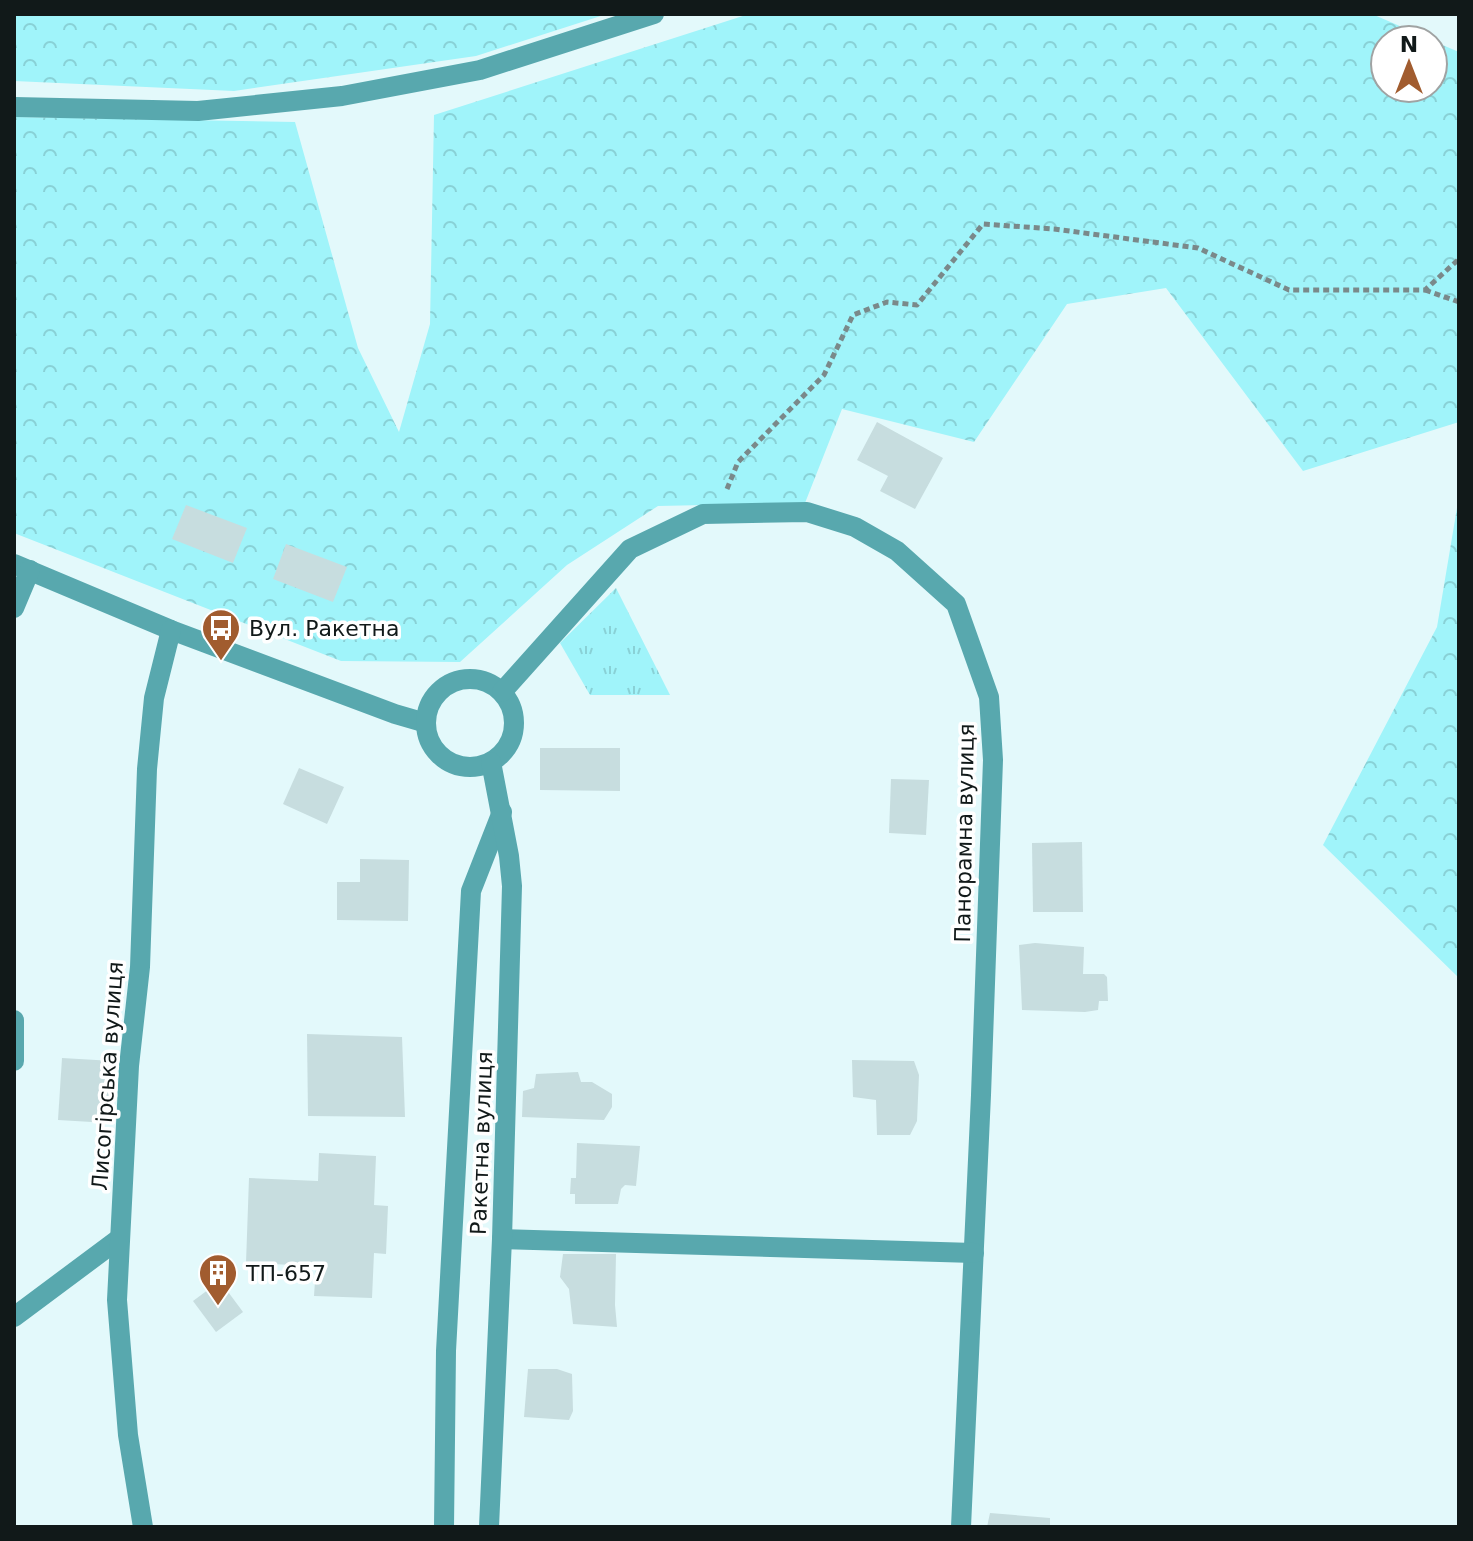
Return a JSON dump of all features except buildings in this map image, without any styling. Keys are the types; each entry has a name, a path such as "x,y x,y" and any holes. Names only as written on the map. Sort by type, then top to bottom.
{"street":[{"path":"14,107 198,111 342,96 480,70 654,14"},
{"name":"Панорамна вулиця","path":"502,692 630,549 703,514 807,512 855,527 897,551 956,604 989,697 993,760 961,1527"},
{"path":"14,608 22,567 171,630 426,723"},
{"name":"Лисогірська вулиця","path":"143,1527 128,1435 117,1300 129,1066 140,967 148,754 154,698 171,630"},
{"path":"457,680 480,680 502,692 510,703 514,729 502,753 491,762 466,767 442,757 433,747 426,723 431,701 457,680"},
{"name":"Ракетна вулиця","path":"489,1527 502,1239 512,886 502,812 491,762"},
{"path":"444,1527 446,1351 471,891 502,812"},
{"path":"14,1020 14,1061"},
{"path":"14,1317 120,1238"},
{"path":"502,1239 974,1253"}],"path":[{"path":"717,513 738,462 824,375 853,315 887,302 917,305 983,224 1054,229 1198,248 1289,290 1425,290 1459,302"},
{"path":"1425,290 1459,259"}],"green space":[{"path":"14,14 607,14 476,56 234,91 14,81"},
{"path":"749,14 1372,14 1395,24 1369,24 1369,104 1449,104 1449,48 1459,52 1459,422 1303,471 1166,288 1067,304 974,442 842,409 805,503 658,506 567,565 460,662 341,661 14,533 14,117 295,122 358,348 399,432 430,324 434,115"},
{"path":"1459,496 1459,978 1323,845 1437,627"},
{"path":"616,588 670,695 590,695 560,643"}],"place":[{"name":"Вул. Ракетна","path":"221,662"},
{"name":"ТП-657","path":"218,1307"}]}
